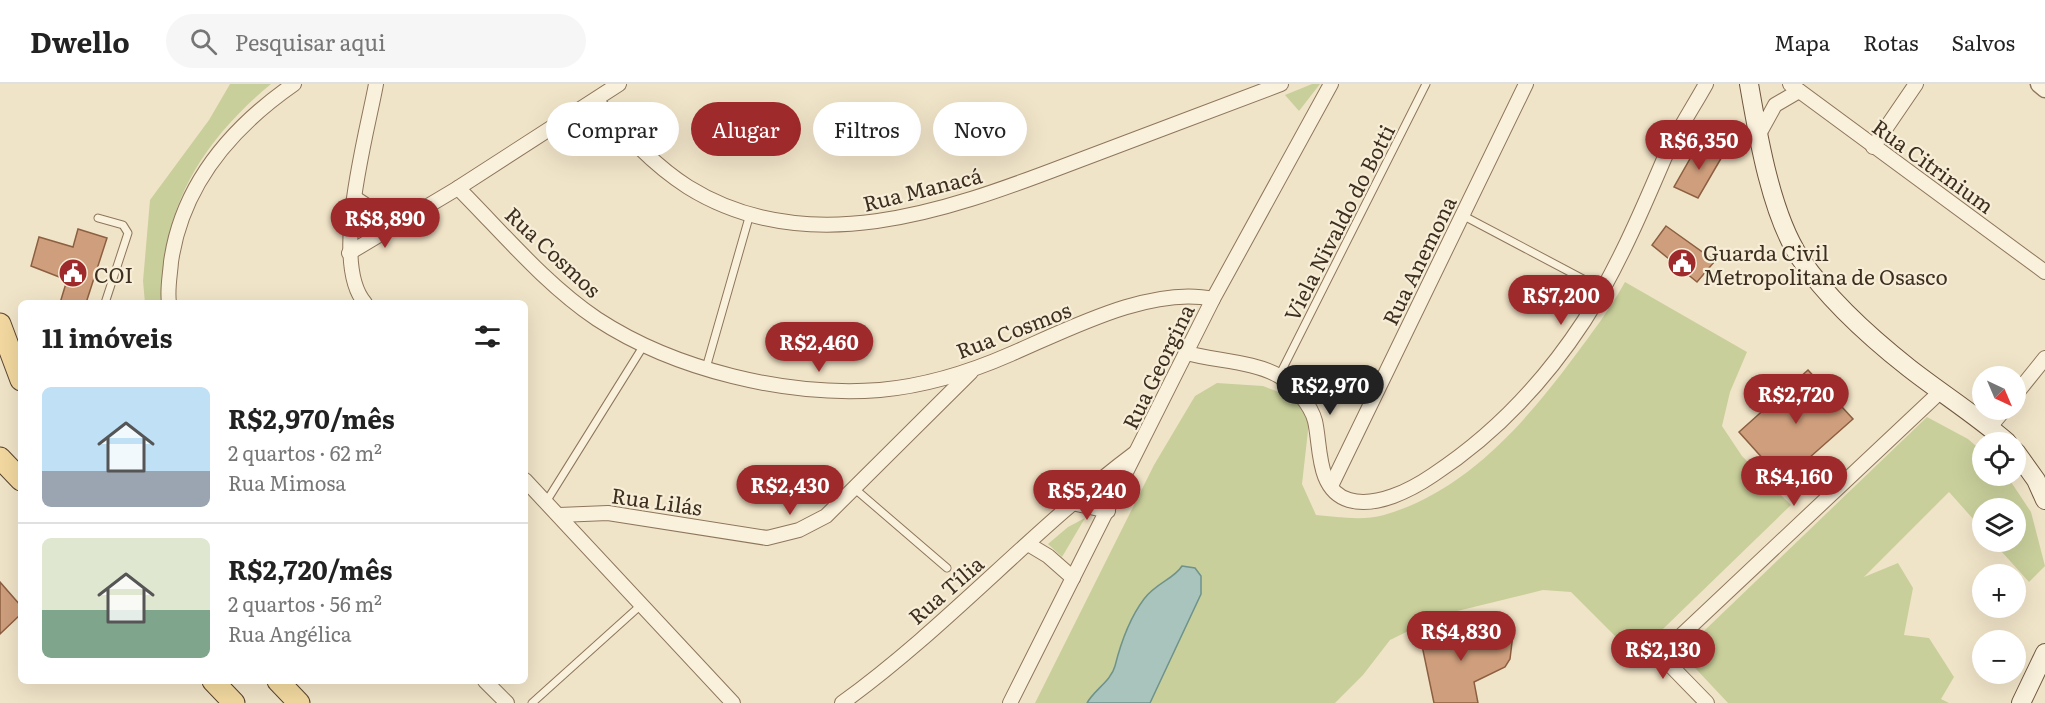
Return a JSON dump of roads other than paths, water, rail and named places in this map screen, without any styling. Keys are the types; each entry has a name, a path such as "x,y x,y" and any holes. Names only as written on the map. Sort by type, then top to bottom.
{"main road":[{"path":"1749,84 1758,136 1781,218 1799,256 1823,287 1880,343 1940,392 1996,432"},
{"path":"0,324 18,369"},
{"path":"0,458 18,477"},
{"path":"2026,466 2036,480 2045,501"},
{"path":"2021,703 2045,653"},
{"path":"216,684 234,703"},
{"path":"281,684 299,703"}],"street":[{"path":"169,300 174,245 188,200 219,152 239,129 261,108 294,84"},
{"path":"362,300 355,289 349,253 355,198 376,84"},
{"path":"349,253 404,218 458,188 619,84"},
{"name":"Rua Manacá","path":"596,100 620,128 686,186 725,205 750,214 783,220 863,225 939,208 997,191 1281,84"},
{"name":"Rua Georgina","path":"1010,703 1213,299 1331,84"},
{"name":"Rua Anemona","path":"1331,486 1526,84"},
{"path":"1187,353 1279,376 1312,412 1318,455 1331,486 1350,500 1381,500 1419,484 1492,432 1524,398 1567,345 1602,288 1665,157 1706,84"},
{"path":"1873,147 1916,84"},
{"path":"2039,84 2045,89"},
{"name":"Rua Citrinium","path":"1758,136 1775,105 1795,88 2045,272"},
{"name":"Rua Cosmos","path":"458,188 576,303 597,319 644,345 706,368 783,386 880,390 972,371 1056,334 1160,297 1195,295 1213,299"},
{"path":"355,198 381,215 404,218"},
{"path":"2026,382 2045,358"},
{"name":"Rua Lilás","path":"558,515 616,514 767,538 781,536 820,521 855,489 940,400 972,371"},
{"path":"1707,703 1671,666 1667,657 1671,645 1940,392"},
{"path":"1990,427 1996,420"},
{"name":"Rua Tília","path":"842,703 1028,544 1072,503 1138,451"},
{"path":"528,483 733,703"},
{"path":"1072,503 1108,511"},
{"path":"1028,544 1048,556 1073,578"},
{"path":"488,684 507,703"}],"lane":[{"name":"Viela Nivaldo do Botti","path":"1279,376 1426,84"},
{"path":"706,368 750,214"},
{"path":"1462,215 1602,288"},
{"path":"98,218 123,225 128,233 106,300"},
{"path":"546,502 644,345"},
{"path":"855,489 947,568"},
{"path":"532,703 641,605"}],"water":[{"path":"1182,566 1195,568 1201,576 1201,594 1150,703 1087,703 1113,671 1126,631 1139,607 1149,594"}],"place":[{"name":"Guarda Civil Metropolitana de Osasco","path":"1682,263"},
{"name":"COI","path":"73,273"}]}
